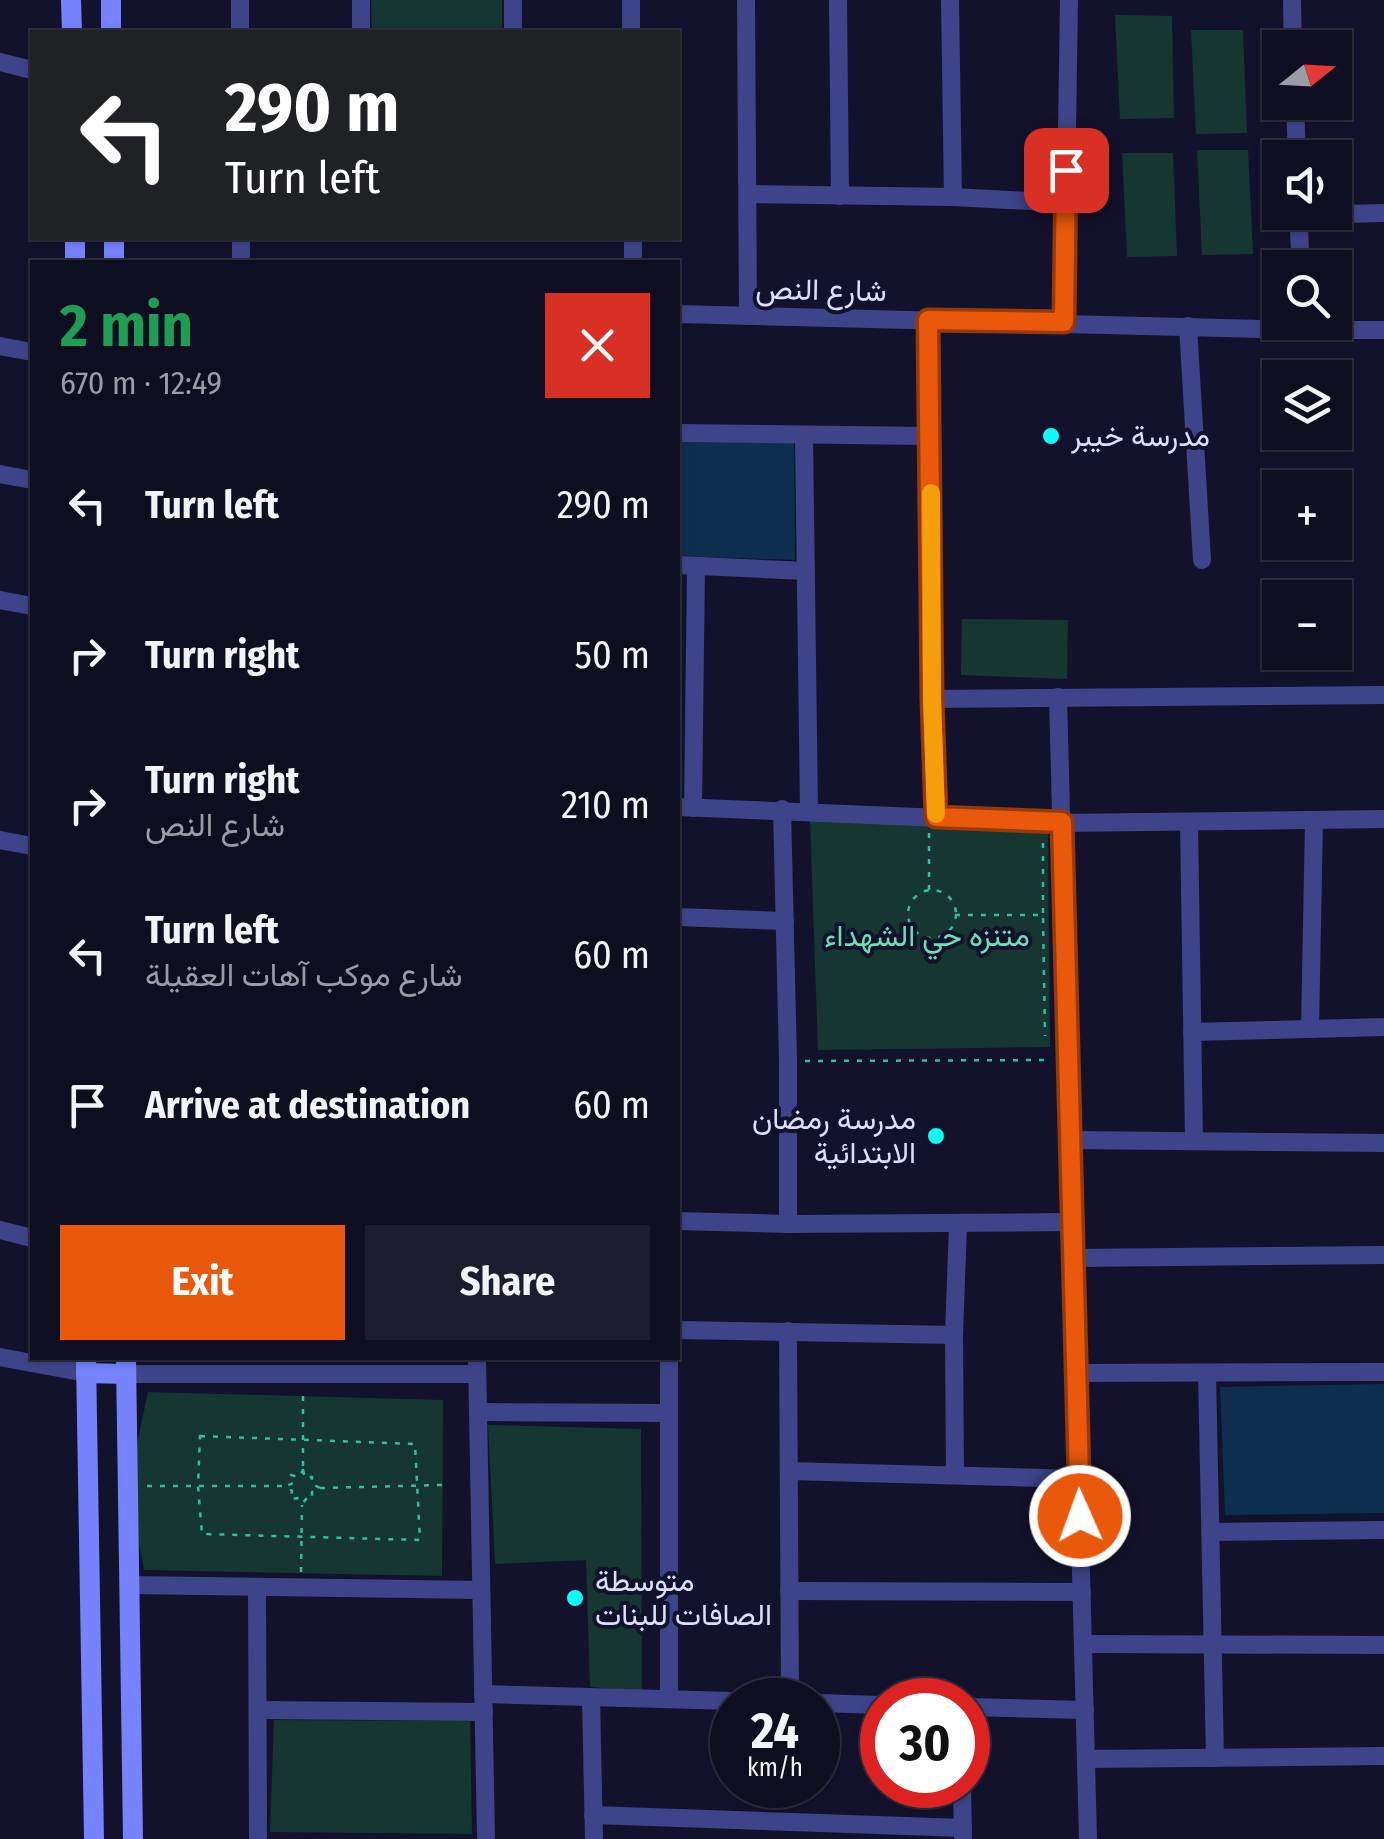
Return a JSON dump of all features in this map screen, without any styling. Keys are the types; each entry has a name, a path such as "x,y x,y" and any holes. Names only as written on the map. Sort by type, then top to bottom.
{"main road":[{"path":"71,0 72,30"},
{"path":"111,0 111,30"},
{"path":"94,1839 86,1365 126,1366 132,1839"}],"street":[{"path":"240,0 240,30"},
{"path":"360,30 361,0"},
{"path":"513,0 513,30"},
{"path":"630,0 631,30"},
{"path":"746,0 748,316"},
{"path":"838,0 840,196"},
{"path":"950,0 954,197"},
{"path":"1064,322 1069,0"},
{"path":"1292,0 1293,30"},
{"path":"0,62 30,70"},
{"path":"748,194 1066,203"},
{"path":"1352,213 1384,213"},
{"name":"شارع النص","path":"680,314 1262,326"},
{"path":"928,320 933,817"},
{"path":"1188,326 1202,560"},
{"name":"شارع النص","path":"1352,328 1384,330"},
{"path":"0,346 30,352"},
{"path":"680,433 930,436"},
{"path":"804,434 809,811"},
{"path":"0,474 30,480"},
{"path":"806,572 686,566 685,807 1062,822 1384,819"},
{"path":"0,600 30,606"},
{"path":"932,699 1384,695"},
{"path":"1058,697 1088,1839"},
{"path":"782,810 788,1224"},
{"path":"1310,1029 1314,820"},
{"path":"1189,823 1194,1141"},
{"path":"0,840 30,846"},
{"path":"680,918 785,920"},
{"path":"1192,1032 1384,1027"},
{"path":"1070,1140 1384,1143"},
{"path":"680,1221 1072,1222"},
{"path":"955,1475 958,1224"},
{"path":"0,1230 30,1238"},
{"path":"1073,1258 1384,1256"},
{"path":"680,1330 954,1336"},
{"path":"788,1331 790,1678"},
{"path":"0,1357 30,1360"},
{"path":"32,1360 86,1365"},
{"path":"669,1360 669,1699"},
{"path":"126,1366 477,1366 486,1839"},
{"path":"1076,1374 1384,1372"},
{"path":"1207,1373 1216,1758"},
{"path":"478,1412 669,1413"},
{"path":"789,1470 1079,1479"},
{"path":"1211,1532 1384,1530"},
{"path":"130,1585 482,1590"},
{"path":"257,1587 258,1839"},
{"path":"790,1591 1082,1592"},
{"path":"1083,1644 1384,1645"},
{"path":"591,1697 594,1839"},
{"path":"258,1710 591,1697 710,1700"},
{"path":"990,1708 1085,1710"},
{"path":"1086,1759 1384,1756"},
{"path":"593,1815 714,1819 827,1831 962,1833"},
{"path":"714,1819 714,1839"}],"path":[{"path":"929,891 933,817"},
{"path":"1043,834 1045,1036"},
{"path":"929,891 950,898 955,916 942,936 927,938 910,924 909,910 916,897 929,891"},
{"path":"955,916 1043,914"},
{"path":"788,1060 1068,1060"},
{"path":"303,1396 304,1478 312,1477 312,1484 320,1488"},
{"path":"200,1436 303,1442 414,1444 420,1540 202,1534 198,1486 200,1436"},
{"path":"128,1486 286,1486 292,1483 291,1475 298,1477 303,1470"},
{"path":"302,1503 312,1499 312,1492 320,1488 442,1484"},
{"path":"286,1486 292,1491 291,1499 299,1498 302,1503 301,1573"}],"green space":[{"path":"371,0 502,0 502,30 372,30"},
{"path":"1115,15 1172,16 1174,118 1120,119"},
{"path":"1191,30 1243,30 1247,133 1196,134"},
{"path":"1197,150 1248,150 1253,254 1202,255"},
{"path":"1122,153 1173,153 1177,256 1127,257"},
{"path":"962,619 1068,620 1067,679 961,675"},
{"name":"متنزه حي الشهداء","path":"810,820 1048,828 1050,1047 818,1050"},
{"path":"148,1392 443,1400 442,1576 144,1570 128,1486"},
{"path":"488,1425 641,1429 642,1691 590,1687 586,1560 495,1564"},
{"path":"274,1720 470,1721 472,1834 270,1832"}],"water":[{"path":"680,442 794,443 795,560 680,556"},
{"path":"1384,1384 1384,1513 1225,1515 1220,1387"}],"slow traffic":[{"path":"931,493 936,814"}],"place":[{"name":"مدرسة خيبر","path":"1051,436"},
{"name":"مدرسة رمضان الابتدائية","path":"936,1136"},
{"name":"متوسطة الصافات للبنات","path":"575,1598"}],"route":[{"path":"1066,170 1064,322 928,320 936,817 1062,822 1080,1516"}]}
